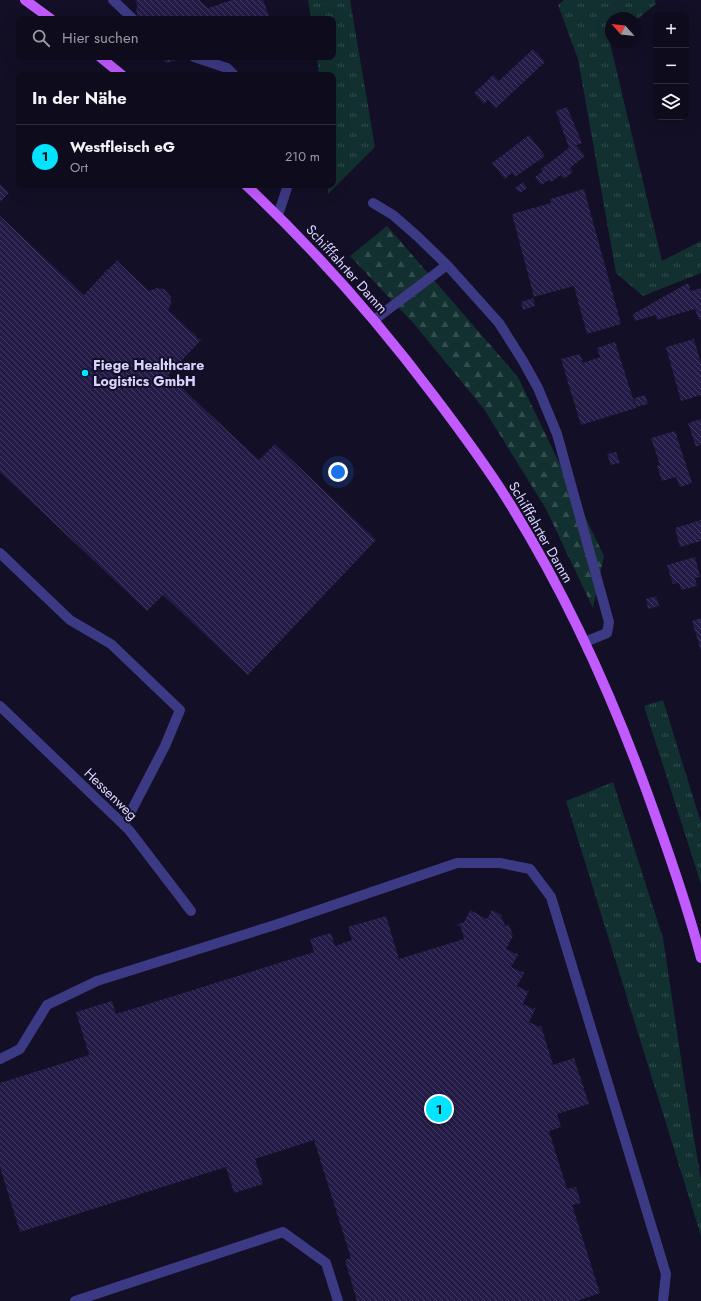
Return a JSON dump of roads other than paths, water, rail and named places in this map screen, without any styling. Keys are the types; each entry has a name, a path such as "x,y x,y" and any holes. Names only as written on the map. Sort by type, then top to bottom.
{"main road":[{"path":"25,0 47,16"},
{"path":"104,60 118,72"},
{"name":"Schifffahrter Damm","path":"249,188 278,215 319,258 397,347 451,418 498,485 544,562 585,642 615,708 643,779 686,906 701,958"}],"street":[{"path":"113,0 129,16"},
{"path":"203,60 226,68 231,72"},
{"path":"278,215 287,188"},
{"path":"373,203 393,215 447,264 499,323 538,388 557,434 609,622 607,633 585,642"},
{"path":"374,320 447,264"},
{"path":"0,553 70,620 111,644 180,710 165,746 124,826"},
{"name":"Hessenweg","path":"0,706 124,826 191,911"},
{"path":"0,1059 20,1049 48,1005 97,981 275,925 457,863 500,863 530,869 551,897 666,1274 664,1301"},
{"path":"75,1301 283,1232 326,1264 338,1301"}],"place":[{"name":"Fiege Healthcare Logistics GmbH","path":"85,373"},
{"name":"Westfleisch eG","path":"439,1109"}]}
